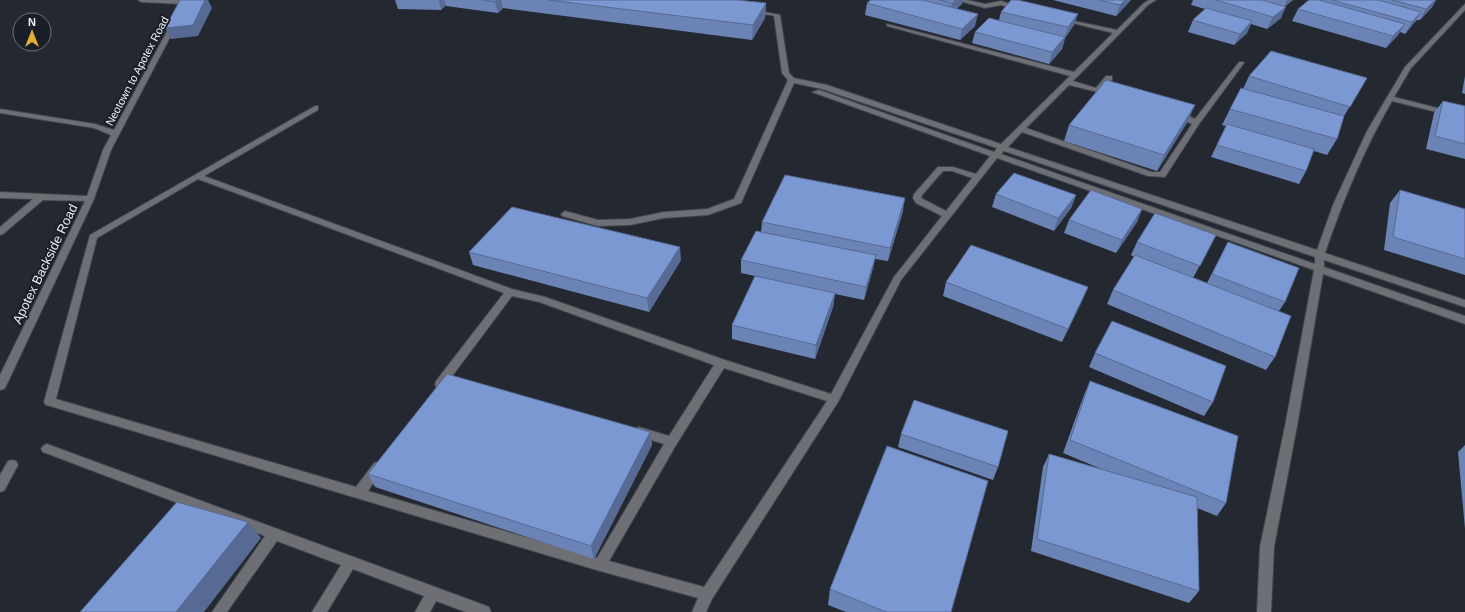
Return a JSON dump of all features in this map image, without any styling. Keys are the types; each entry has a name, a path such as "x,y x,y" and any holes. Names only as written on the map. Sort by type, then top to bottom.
{"street":[{"path":"141,0 187,2"},
{"path":"959,0 985,6 1001,3 1023,9"},
{"path":"699,612 707,594 834,399 897,279 999,151 1146,4 1153,0"},
{"name":"Neotown to Apotex Road","path":"108,150 187,2"},
{"path":"1264,612 1267,547 1291,426 1319,269 1320,254 1340,198 1371,131 1408,66 1465,6"},
{"path":"745,10 777,15 786,73 792,80 999,151 1319,269 1465,320"},
{"path":"1052,16 1118,32"},
{"path":"890,25 1075,75"},
{"path":"1021,129 1151,174 1162,175 1196,123 1241,63"},
{"path":"1098,90 1109,78"},
{"path":"565,214 598,223 630,222 664,214 708,212 738,201 792,80"},
{"path":"1068,82 1121,97"},
{"path":"1390,98 1465,117"},
{"path":"315,108 93,236 50,402 600,565 707,594"},
{"path":"1166,111 1189,118 1196,123"},
{"path":"0,112 95,126 109,130 116,134"},
{"name":"Apotex Backside Road","path":"0,386 90,199 108,150"},
{"path":"999,151 1320,254 1465,304"},
{"path":"948,215 919,201 917,198 918,194 941,169 953,169 977,177"},
{"path":"197,176 510,292 541,299 721,363 834,399"},
{"path":"0,195 90,199"},
{"path":"0,232 41,197"},
{"path":"433,393 510,292"},
{"path":"600,565 672,442 721,363"},
{"path":"447,375 462,379"},
{"path":"627,428 672,442"},
{"path":"47,449 484,612"},
{"path":"359,493 386,456"},
{"path":"0,487 12,465"},
{"path":"219,612 275,533"},
{"path":"319,612 350,562"},
{"path":"422,612 434,593"}],"building":[{"path":"180,0 205,0 193,25 165,28"},
{"path":"482,0 497,0 495,2"},
{"path":"549,0 737,0 766,3 753,25"},
{"path":"871,0 922,0 978,14 962,29 867,3"},
{"path":"939,0 956,0 952,3"},
{"path":"1011,0 1018,0 1078,14 1068,27 1001,12"},
{"path":"1099,0 1125,0 1120,5"},
{"path":"1216,0 1262,0 1286,7 1273,17"},
{"path":"1309,0 1319,0 1405,24 1393,36 1298,9"},
{"path":"1332,0 1378,0 1421,12 1412,22"},
{"path":"1392,0 1435,0 1426,9"},
{"path":"1206,8 1252,21 1240,34 1193,20"},
{"path":"989,18 1065,37 1052,52 975,32"},
{"path":"1271,51 1367,78 1350,107 1249,76"},
{"path":"1106,80 1195,105 1164,155 1069,125"},
{"path":"1241,88 1344,116 1337,139 1230,109"},
{"path":"1443,101 1465,106 1465,144 1435,136"},
{"path":"1227,124 1314,149 1306,171 1217,145"},
{"path":"1014,173 1076,195 1058,218 996,194"},
{"path":"785,175 905,198 890,248 762,222"},
{"path":"1091,190 1142,209 1122,240 1069,220"},
{"path":"1400,190 1465,209 1465,259 1393,237"},
{"path":"512,207 680,247 647,298 469,252"},
{"path":"1155,213 1216,235 1200,266 1137,242"},
{"path":"756,231 876,255 866,287 741,260"},
{"path":"1228,242 1299,268 1285,302 1212,274"},
{"path":"971,245 1088,287 1068,329 946,282"},
{"path":"1135,255 1291,316 1275,357 1113,290"},
{"path":"755,276 835,293 816,345 732,325"},
{"path":"1112,321 1226,366 1213,402 1095,353"},
{"path":"447,374 650,432 591,546 368,474"},
{"path":"1090,381 1238,436 1226,503 1070,440"},
{"path":"914,400 1008,431 998,467 901,434"},
{"path":"887,446 988,481 951,612 886,612 830,589"},
{"path":"1049,454 1197,497 1199,591 1037,539"},
{"path":"177,502 248,522 176,612 80,612"}]}
